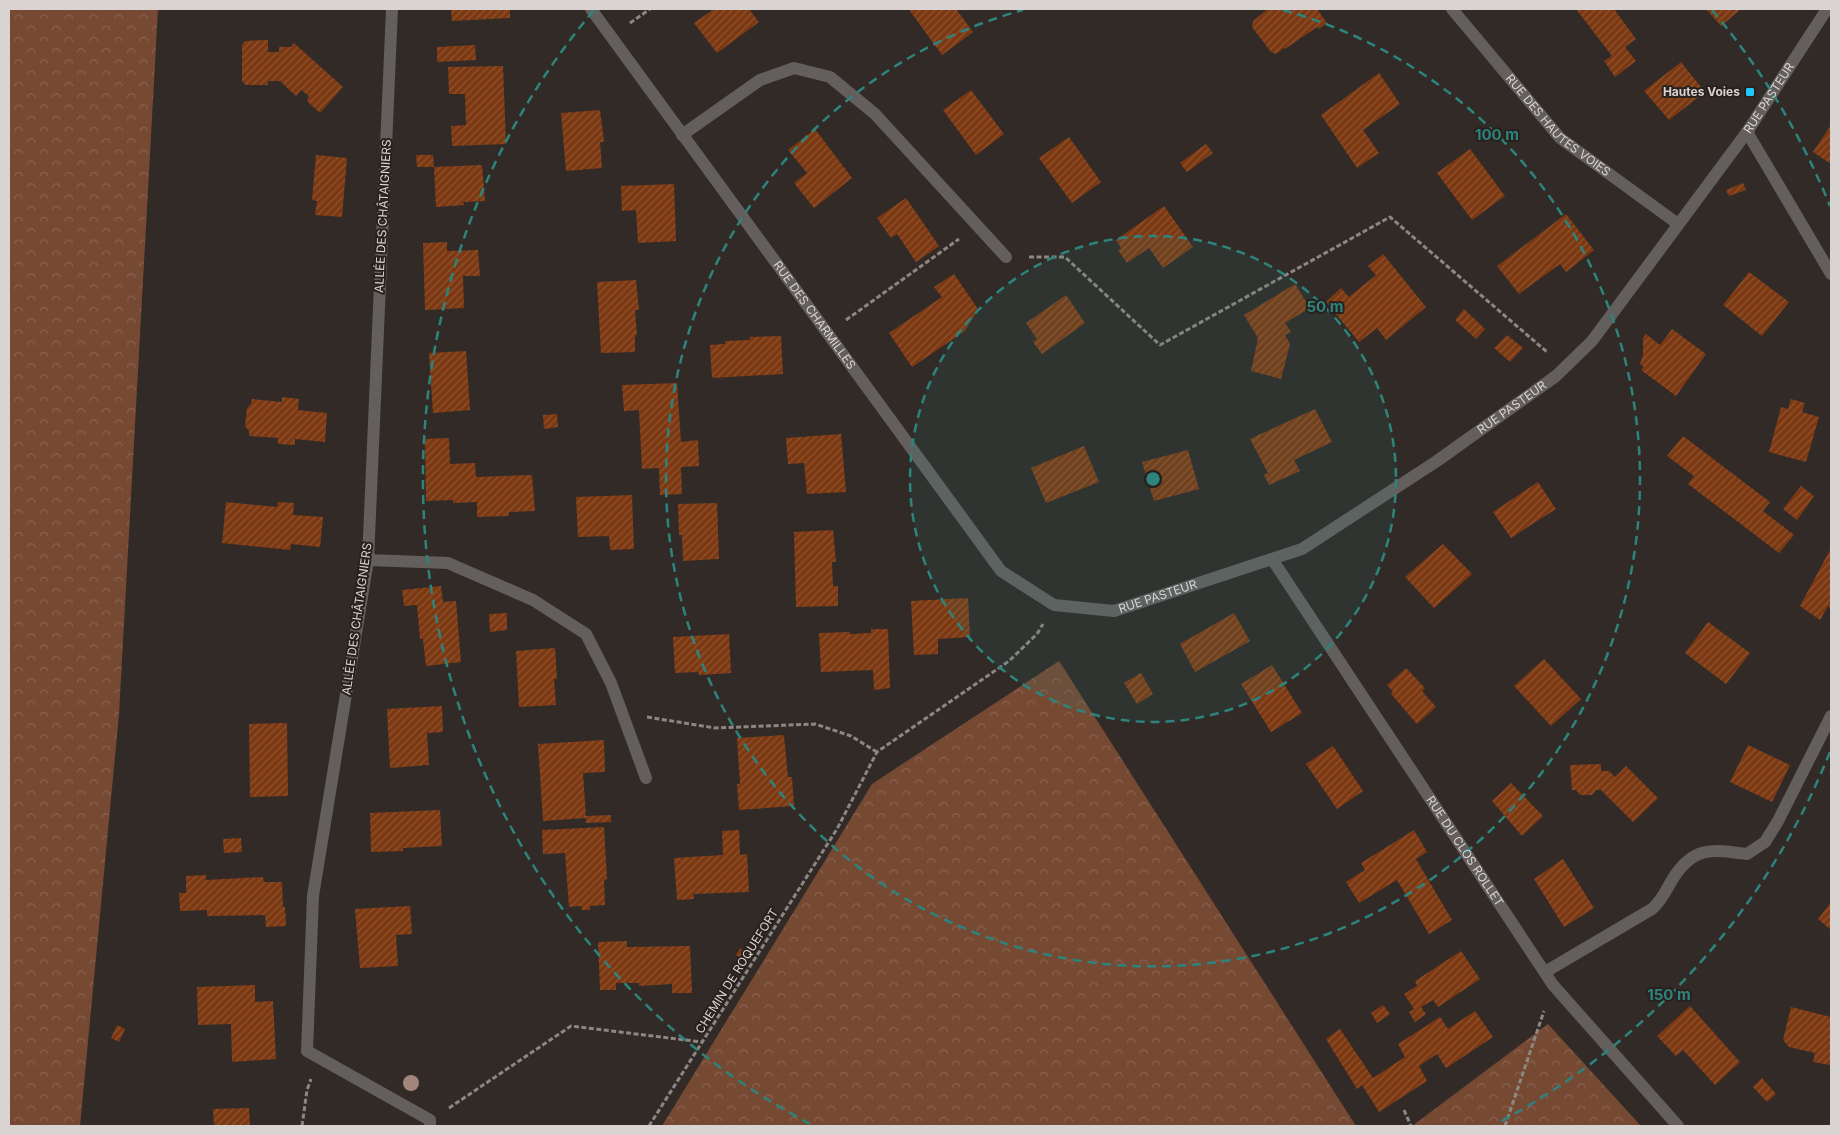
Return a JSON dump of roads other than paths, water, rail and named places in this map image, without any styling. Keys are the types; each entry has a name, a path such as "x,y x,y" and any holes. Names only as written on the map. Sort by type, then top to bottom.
{"street":[{"name":"ALLÉE DES CHÂTAIGNIERS","path":"392,9 368,560 313,896 307,1051 430,1123"},
{"name":"RUE DES CHARMILLES","path":"591,9 1001,571 1054,604"},
{"name":"RUE DES HAUTES VOIES","path":"1452,9 1560,138 1678,224"},
{"name":"RUE PASTEUR","path":"1054,604 1114,611 1302,549 1429,466 1556,376 1592,341 1747,132 1827,9"},
{"path":"682,135 760,80 794,68 830,77 876,114 1006,257"},
{"path":"1747,132 1831,274"},
{"name":"RUE DU CLOS ROLLET","path":"1272,558 1553,985 1678,1126"},
{"path":"368,560 448,563 533,600 586,634 611,683 646,778"},
{"path":"1545,972 1652,909 1662,899 1683,866 1696,855 1716,849 1747,854 1765,842 1778,821 1831,716"}],"place":[{"name":"Hautes Voies","path":"1750,92"}]}
